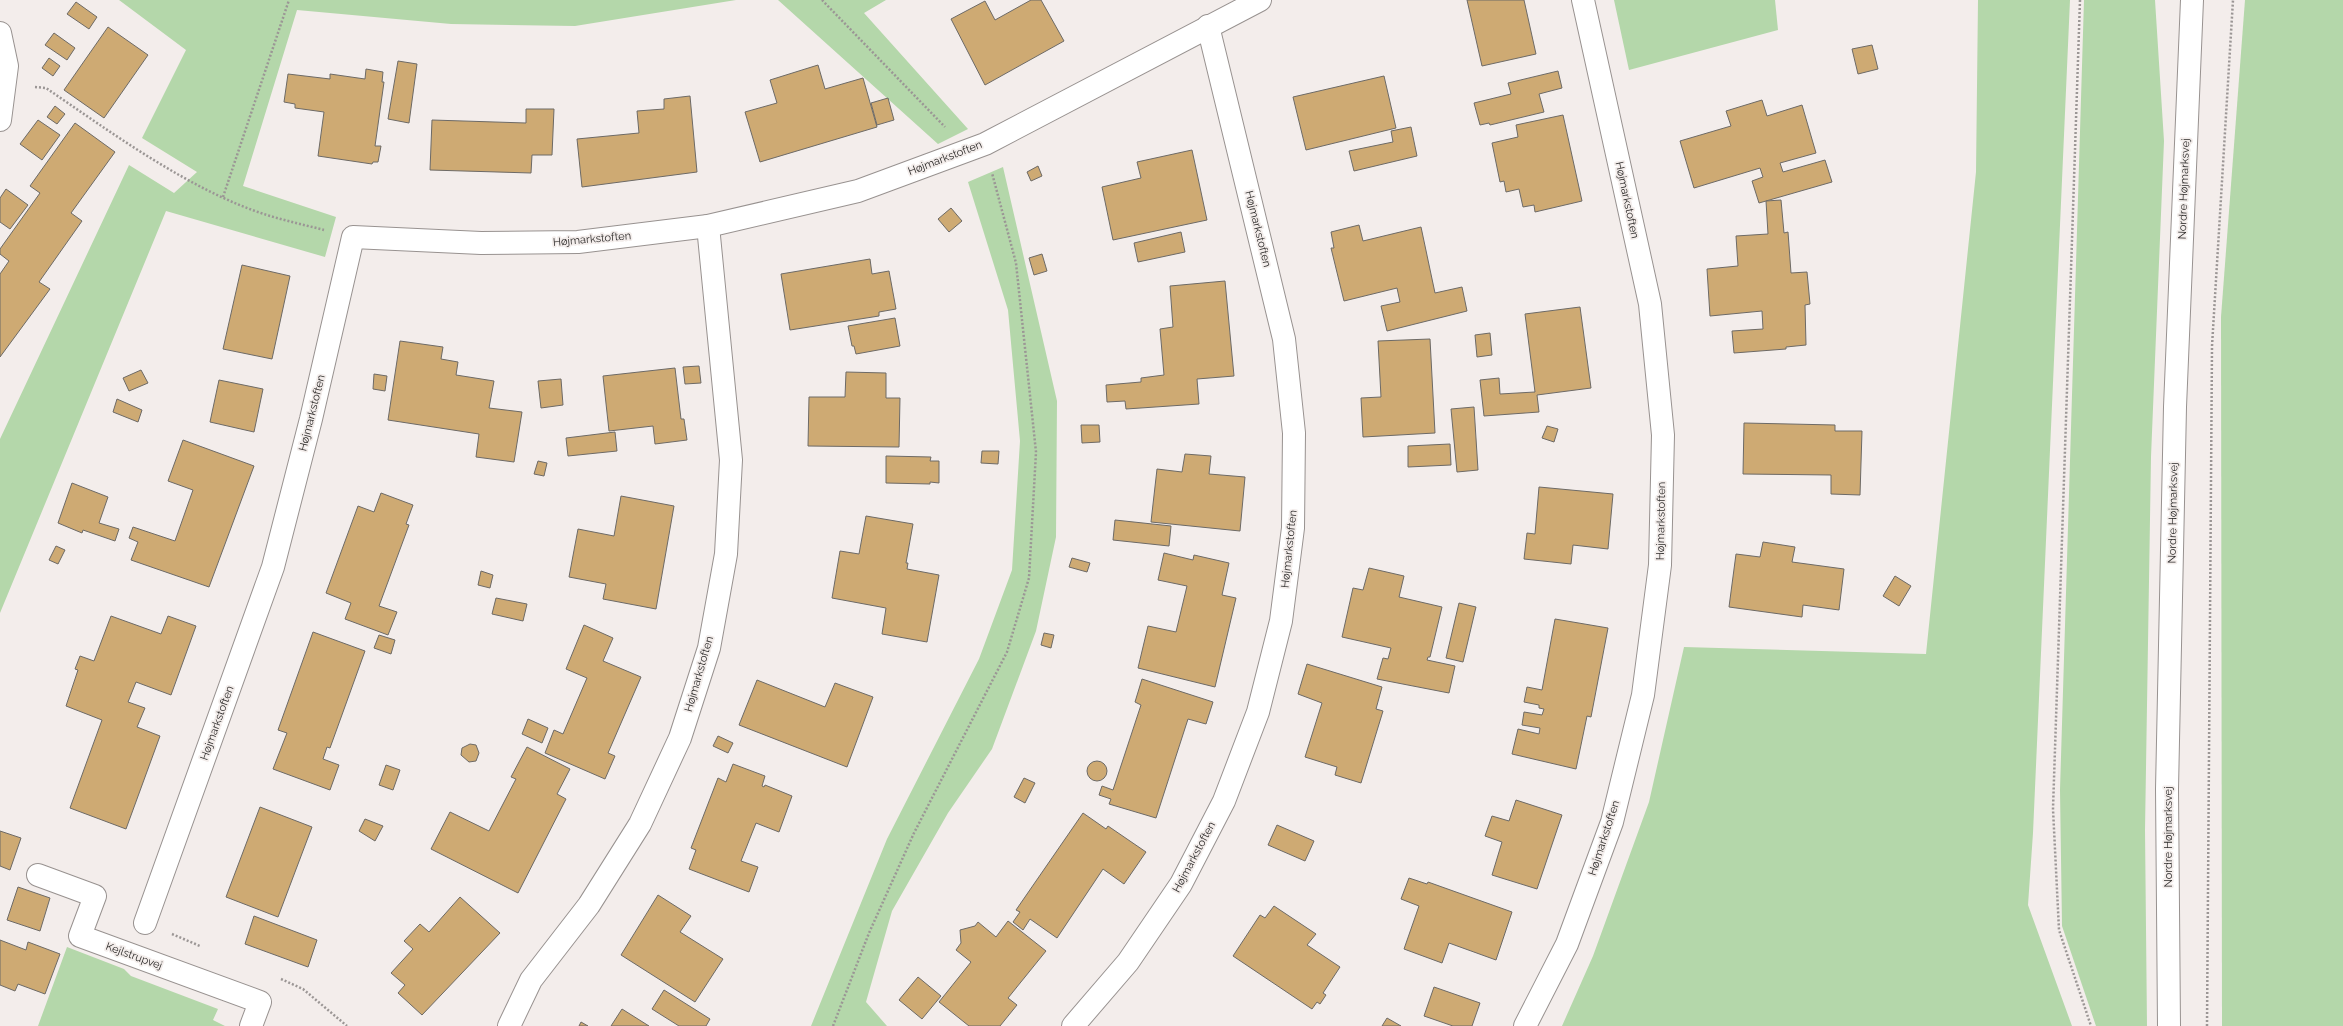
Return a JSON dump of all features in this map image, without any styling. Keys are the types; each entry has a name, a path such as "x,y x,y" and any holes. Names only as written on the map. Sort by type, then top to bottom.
{"street":[{"name":"Højmarkstoften","path":"145,923 273,567 311,419 353,237 481,243 578,242 708,226 858,191 976,147 1260,0"},
{"name":"Højmarkstoften","path":"1525,1026 1566,944 1612,822 1643,695 1660,566 1663,435 1650,304 1584,0"},
{"name":"Nordre Højmarksvej","path":"2169,1026 2167,789 2174,415 2192,0"},
{"name":"Højmarkstoften","path":"1073,1026 1128,962 1181,884 1224,800 1258,712 1281,621 1293,528 1294,433 1284,339 1208,26"},
{"path":"0,33 7,66 0,120"},
{"name":"Højmarkstoften","path":"509,1026 531,980 589,905 640,824 680,738 708,648 726,554 731,460 708,226"},
{"name":"Kejlstrupvej","path":"38,875 95,896 80,936 260,1002 251,1026"}],"path":[{"path":"223,197 289,0"},
{"path":"822,0 976,147 1016,263 1036,452 1029,578 1007,652 914,832 869,933 833,1026"},
{"path":"2080,0 2053,809 2059,930 2091,1026"},
{"path":"2207,1026 2212,346 2233,0"},
{"path":"6,83 46,88 136,149 223,197 267,215 353,237"}],"green space":[{"path":"119,0 736,0 575,26 451,24 297,10 243,186 336,217 325,257 166,211 0,613 0,439 129,165 174,193 197,172 142,138 186,50"},
{"path":"778,0 886,0 864,13 968,129 938,144"},
{"path":"1614,0 1775,0 1778,30 1629,70"},
{"path":"1978,0 2070,0 2033,833 2028,905 2072,1026 1562,1026 1593,956 1649,802 1684,647 1926,654 1976,172"},
{"path":"2084,0 2155,0 2164,141 2151,457 2145,830 2147,1026 2096,1026 2062,926 2060,790"},
{"path":"2245,0 2343,0 2343,1026 2222,1026 2221,317"},
{"path":"1003,167 1057,401 1056,537 1036,631 992,749 948,813 892,911 866,1002 887,1026 811,1026 887,839 979,659 1012,570 1020,441 1008,310 968,182"},
{"path":"67,947 124,969 131,976 218,1009 213,1020 225,1026 38,1026"}],"building":[{"path":"1031,0 1041,0 1064,41 985,85 951,19 985,1 995,20"},
{"path":"1467,0 1524,0 1536,54 1482,66"},
{"path":"76,2 97,17 89,29 67,14"},
{"path":"108,27 148,55 104,118 64,90"},
{"path":"54,33 75,48 67,60 45,45"},
{"path":"1872,45 1878,69 1858,74 1852,49"},
{"path":"49,58 60,66 53,76 42,68"},
{"path":"398,61 417,64 409,123 388,119"},
{"path":"818,65 825,89 863,78 877,127 760,162 745,112 777,103 770,80"},
{"path":"366,69 383,72 382,82 384,82 375,146 381,146 378,162 373,162 372,164 318,156 324,112 295,108 295,104 284,102 288,74 330,79 330,74 365,79"},
{"path":"1558,71 1562,88 1539,94 1544,112 1490,125 1489,123 1480,125 1474,103 1511,94 1508,83"},
{"path":"1384,76 1396,128 1306,150 1293,97"},
{"path":"690,96 697,172 582,187 577,139 639,133 637,111 664,109 664,99"},
{"path":"888,98 894,120 877,125 871,103"},
{"path":"1762,100 1767,116 1802,105 1816,153 1780,163 1783,172 1825,160 1832,182 1759,203 1752,181 1763,177 1760,168 1694,188 1680,141 1731,126 1726,111"},
{"path":"55,106 65,114 57,124 47,117"},
{"path":"526,109 554,109 552,155 532,155 531,173 430,170 432,120 526,123"},
{"path":"1563,115 1582,201 1535,212 1534,205 1523,207 1519,189 1506,192 1504,181 1500,182 1492,143 1518,137 1516,125"},
{"path":"38,120 60,135 42,160 20,144"},
{"path":"75,123 115,152 71,213 82,221 39,282 50,289 0,357 0,274 9,261 0,254 0,249 40,193 30,186"},
{"path":"1411,127 1417,156 1354,171 1349,151 1393,142 1391,131"},
{"path":"1192,150 1207,220 1113,240 1102,187 1141,178 1137,162"},
{"path":"1038,166 1042,176 1031,181 1027,172"},
{"path":"6,189 28,205 10,229 0,222 0,198"},
{"path":"1781,200 1784,233 1788,232 1791,273 1807,272 1810,304 1805,305 1806,345 1786,347 1786,349 1734,353 1732,331 1763,329 1762,311 1710,316 1707,269 1738,266 1736,236 1768,234 1766,201"},
{"path":"951,208 962,221 949,232 938,219"},
{"path":"1359,225 1363,241 1421,227 1435,293 1462,287 1467,311 1387,331 1381,306 1400,302 1397,288 1344,301 1331,248 1334,248 1331,232"},
{"path":"1181,232 1185,252 1138,262 1134,243"},
{"path":"1042,254 1047,271 1034,275 1029,258"},
{"path":"870,259 872,274 889,271 896,309 879,312 879,316 790,330 781,274"},
{"path":"242,265 290,276 272,359 223,349"},
{"path":"1225,281 1234,376 1197,379 1199,404 1126,409 1125,401 1107,402 1106,385 1141,382 1141,378 1164,375 1160,329 1173,327 1170,286"},
{"path":"1580,307 1591,388 1537,395 1539,412 1484,416 1480,380 1499,378 1500,394 1535,392 1525,314"},
{"path":"895,318 900,346 856,354 854,346 852,346 848,326"},
{"path":"1490,333 1492,355 1477,357 1475,335"},
{"path":"1430,339 1435,433 1363,437 1361,398 1381,397 1378,341"},
{"path":"400,341 443,347 441,359 458,362 456,375 494,381 489,408 522,412 514,462 476,457 479,434 388,420"},
{"path":"699,366 701,383 685,384 683,367"},
{"path":"675,368 681,419 684,419 687,440 655,444 653,426 609,431 603,376"},
{"path":"141,370 148,383 129,391 123,378"},
{"path":"846,372 886,373 886,398 900,398 899,447 808,446 809,397 845,397"},
{"path":"374,374 387,376 385,391 373,389"},
{"path":"561,379 563,405 541,408 538,381"},
{"path":"219,380 263,389 254,432 210,422"},
{"path":"117,399 142,410 138,422 113,412"},
{"path":"1474,407 1478,470 1457,472 1451,409"},
{"path":"1744,423 1835,425 1835,431 1862,431 1860,495 1831,494 1831,475 1743,474"},
{"path":"1081,425 1099,425 1100,442 1082,443"},
{"path":"1547,426 1558,429 1554,442 1542,438"},
{"path":"615,432 617,451 568,456 566,438"},
{"path":"183,440 254,466 209,587 131,560 138,542 129,538 133,527 175,541 193,490 168,481"},
{"path":"1450,444 1451,465 1408,467 1408,446"},
{"path":"982,451 999,451 998,464 981,463"},
{"path":"1185,454 1211,456 1209,474 1245,477 1240,531 1151,522 1157,469 1182,472"},
{"path":"886,456 931,457 930,461 939,461 939,483 886,483"},
{"path":"538,461 547,463 544,476 534,474"},
{"path":"72,483 108,497 99,523 119,529 115,541 83,530 82,533 58,523"},
{"path":"1539,487 1613,494 1608,549 1573,545 1571,564 1524,559 1527,533 1535,534"},
{"path":"381,493 413,505 406,524 409,525 379,606 397,612 388,635 345,619 351,603 326,593 358,506 374,512"},
{"path":"621,496 674,506 656,609 603,599 606,584 569,577 578,529 614,536"},
{"path":"866,516 913,524 906,563 908,563 907,569 939,575 927,642 882,634 886,608 832,598 840,551 859,554"},
{"path":"1115,520 1171,526 1169,546 1113,540"},
{"path":"1763,542 1795,547 1792,562 1844,569 1839,610 1803,605 1802,617 1729,607 1736,554 1760,557"},
{"path":"56,546 65,550 58,564 49,560"},
{"path":"1164,553 1193,560 1194,555 1229,563 1222,595 1236,598 1215,687 1138,668 1148,626 1176,632 1187,586 1158,580"},
{"path":"1072,558 1090,563 1087,572 1069,567"},
{"path":"1369,568 1404,576 1399,597 1442,607 1430,657 1428,657 1427,660 1455,666 1449,693 1377,679 1383,658 1388,659 1391,648 1342,637 1353,588 1363,590"},
{"path":"481,571 493,575 490,588 478,585"},
{"path":"1895,576 1911,586 1899,606 1883,596"},
{"path":"496,598 527,604 523,621 492,614"},
{"path":"1459,603 1476,607 1463,662 1446,658"},
{"path":"111,616 161,634 168,616 196,626 171,695 136,682 128,702 145,708 137,727 160,736 126,829 70,808 102,720 66,706 78,670 75,669 80,656 94,661"},
{"path":"1555,619 1608,628 1591,717 1587,716 1576,769 1512,754 1518,729 1539,734 1540,728 1522,725 1524,712 1542,715 1544,709 1539,708 1539,705 1524,702 1527,687 1542,690"},
{"path":"584,625 613,638 603,661 641,677 608,753 615,756 605,779 545,753 554,730 563,734 587,678 566,669"},
{"path":"313,632 365,651 330,748 327,747 323,759 339,765 330,790 273,769 287,733 278,730"},
{"path":"1044,633 1054,635 1051,648 1041,645"},
{"path":"379,635 395,640 391,654 374,648"},
{"path":"1307,664 1382,687 1376,709 1383,711 1361,783 1335,775 1337,767 1305,757 1322,703 1298,694"},
{"path":"1142,679 1213,702 1206,724 1188,719 1156,818 1109,804 1111,799 1099,795 1102,786 1113,790 1141,705 1135,702"},
{"path":"757,680 825,707 835,683 873,697 847,767 739,725"},
{"path":"528,719 548,728 542,743 522,734"},
{"path":"718,736 733,743 728,753 713,746"},
{"path":"470,744 476,745 479,753 476,761 469,762 461,755 462,748"},
{"path":"527,747 570,769 557,794 566,799 518,893 431,849 450,812 489,831 516,779 511,777"},
{"path":"1097,761 1104,764 1107,771 1104,778 1097,781 1090,778 1087,771 1090,764"},
{"path":"733,764 765,776 762,786 764,787 765,785 792,796 779,832 756,823 741,861 758,867 749,892 689,869 696,850 691,848 718,778 726,782"},
{"path":"386,765 400,770 393,790 379,785"},
{"path":"1024,778 1035,783 1025,803 1014,797"},
{"path":"1516,800 1562,815 1537,889 1492,875 1502,842 1485,836 1492,816 1509,821"},
{"path":"260,807 312,827 278,917 226,897"},
{"path":"1083,813 1106,829 1108,826 1146,852 1124,884 1103,869 1057,938 1030,919 1023,930 1013,922 1020,912 1016,910"},
{"path":"365,819 383,826 375,841 359,831"},
{"path":"1277,825 1314,841 1305,861 1268,845"},
{"path":"0,831 21,838 10,870 0,866"},
{"path":"1409,878 1427,884 1428,882 1512,912 1496,960 1449,943 1442,963 1404,949 1419,906 1401,899"},
{"path":"18,887 50,898 40,931 7,920"},
{"path":"658,895 691,916 680,932 723,959 695,1002 621,955"},
{"path":"460,897 500,933 422,1015 398,993 405,985 391,973 413,949 404,941 420,924 429,932"},
{"path":"1274,906 1316,934 1307,945 1340,967 1323,993 1326,995 1320,1004 1317,1002 1312,1009 1233,956 1260,915 1265,918"},
{"path":"254,916 317,940 308,967 245,944"},
{"path":"1008,921 1046,951 1008,998 1017,1005 1000,1026 969,1026 939,1002 971,962 956,950 961,943 960,930 975,926 978,922 996,937"},
{"path":"0,940 26,950 28,942 60,954 45,994 18,984 15,991 0,985"},
{"path":"918,977 941,996 922,1019 899,1000"},
{"path":"1434,987 1480,1003 1472,1026 1453,1026 1424,1016"},
{"path":"664,990 710,1019 706,1026 679,1026 652,1009"},
{"path":"622,1009 649,1026 611,1026"},
{"path":"1387,1018 1401,1026 1382,1026"},
{"path":"581,1022 588,1026 579,1026"}]}
